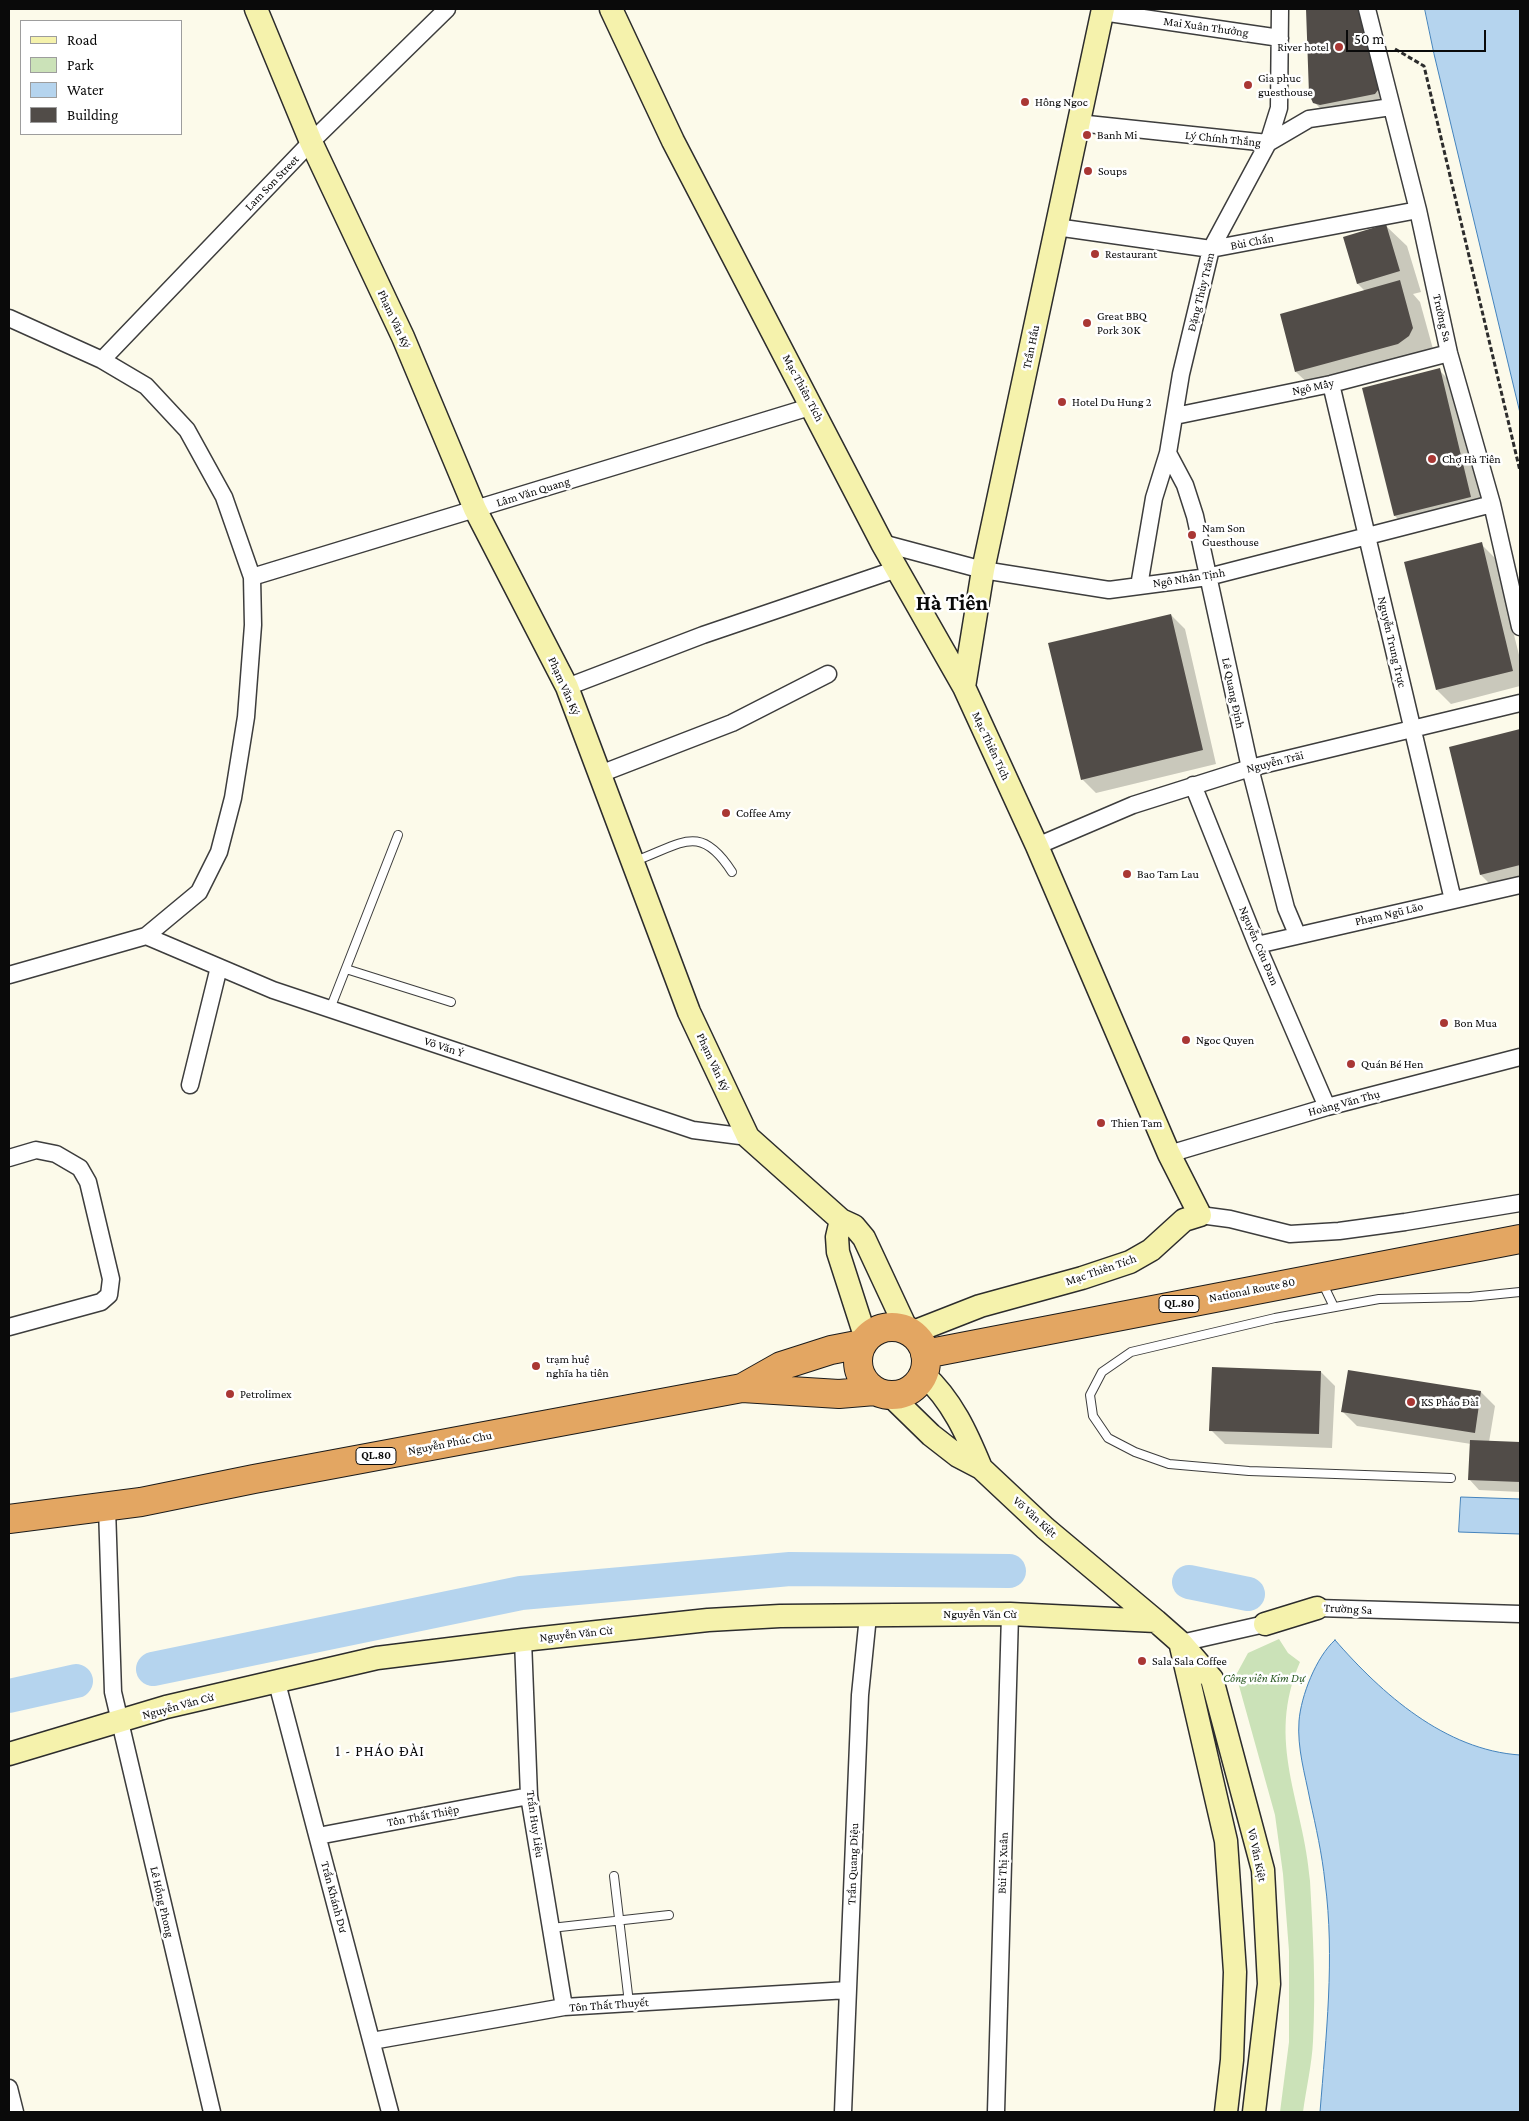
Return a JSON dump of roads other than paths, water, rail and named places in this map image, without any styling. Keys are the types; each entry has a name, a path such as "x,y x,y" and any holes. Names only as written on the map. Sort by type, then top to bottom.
{"highway":[{"name":"National Route 80","path":"917,1348 1520,1239"},
{"path":"884,1328 917,1348 912,1389 882,1393 861,1376 858,1365 864,1342 874,1332 884,1328"},
{"name":"Nguyễn Phúc Chu","path":"742,1388 781,1366 864,1342"},
{"name":"Nguyễn Phúc Chu","path":"9,1519 107,1508 742,1388 831,1394 882,1393"}],"street":[{"name":"Phạm Văn Ký","path":"256,9 311,142 403,337 475,509 567,687 689,1012 748,1137 841,1220 854,1226 864,1238 917,1348"},
{"name":"Lam Son Street","path":"102,360 311,142 447,9"},
{"name":"Mạc Thiên Tích","path":"610,9 674,141 813,406 882,543 964,687 1036,846 1169,1154 1200,1215 1184,1220 1151,1250 1130,1262 1082,1278 980,1306 917,1348"},
{"name":"Đặng Thùy Trâm","path":"1139,586 1154,498 1168,453 1181,374 1211,250 1268,143 1279,108 1280,9"},
{"name":"Trường Sa","path":"1367,9 1418,210 1449,353 1492,504 1520,627"},
{"name":"Mai Xuân Thưởng","path":"1102,10 1280,38"},
{"name":"Trần Hầu","path":"964,687 983,570 1102,10"},
{"name":"Lý Chính Thắng","path":"1078,123 1268,143 1309,119 1392,107"},
{"name":"Bùi Chấn","path":"1056,227 1211,250 1418,210"},
{"path":"9,318 102,360 146,386 187,430 224,497 252,577 253,625 246,717 233,798 219,852 199,892 146,936 9,975"},
{"name":"Ngô Mây","path":"1175,416 1331,384 1449,353"},
{"name":"Nguyễn Trung Trực","path":"1331,384 1453,900"},
{"name":"Lâm Văn Quang","path":"252,577 813,406"},
{"name":"Lê Quang Định","path":"1168,453 1185,485 1193,509 1250,768 1286,908 1297,934"},
{"name":"Ngô Nhân Tịnh","path":"882,543 983,570 1109,590 1208,577 1492,504"},
{"path":"567,687 703,635 897,569"},
{"path":"600,774 732,723 828,674"},
{"name":"Nguyễn Trãi","path":"1036,846 1133,805 1250,768 1520,703"},
{"name":"Nguyễn Cửu Đam","path":"1193,785 1257,945 1327,1107"},
{"name":"Phạm Ngũ Lão","path":"1257,945 1297,934 1520,885"},
{"name":"Võ Văn Ý","path":"146,936 272,990 693,1130 748,1137"},
{"path":"190,1086 219,967"},
{"name":"Hoàng Văn Thụ","path":"1169,1154 1327,1107 1520,1057"},
{"path":"9,1158 36,1150 56,1154 80,1168 88,1182 111,1279 109,1295 101,1302 9,1327"},
{"path":"1200,1215 1230,1219 1290,1234 1339,1231 1396,1224 1520,1204"},
{"path":"841,1220 837,1237 838,1252 864,1342"},
{"name":"Võ Văn Kiệt","path":"917,1348 935,1385 965,1429 981,1468"},
{"name":"Võ Văn Kiệt","path":"882,1393 958,1456 981,1468 1046,1528 1156,1620 1181,1643 1212,1679 1263,1870 1269,1984 1254,2112"},
{"name":"Lê Hồng Phong","path":"107,1508 114,1692 119,1723 212,2112"},
{"name":"Trường Sa","path":"1181,1643 1264,1624 1317,1608 1520,1614"},
{"name":"Nguyễn Văn Cừ","path":"9,1754 119,1723 166,1707 377,1658 523,1640 708,1620 780,1616 1010,1614 1156,1620"},
{"name":"Bùi Thị Xuân","path":"996,2112 1010,1614"},
{"name":"Trần Quang Diệu","path":"843,2112 860,1696 868,1616"},
{"name":"Trần Huy Liệu","path":"523,1640 529,1796 564,2007"},
{"path":"1181,1643 1226,1841 1235,1972 1232,2060 1226,2112"},
{"name":"Trần Khánh Dư","path":"276,1682 390,2112"},
{"name":"Tôn Thất Thiệp","path":"318,1836 529,1796"},
{"name":"Tôn Thất Thuyết","path":"372,2041 564,2007 848,1990"},
{"path":"9,2088 15,2112"}],"lane":[{"path":"330,1009 398,835"},
{"path":"634,862 692,840 706,842 720,853 732,872"},
{"path":"346,969 451,1002"},
{"path":"1319,1276 1334,1307"},
{"path":"1451,1478 1249,1470 1169,1464 1135,1452 1108,1438 1093,1416 1090,1395 1102,1372 1131,1352 1276,1318 1379,1298 1470,1297 1520,1292"},
{"path":"614,1876 629,2003"},
{"path":"551,1928 620,1922 669,1915"}],"water":[{"path":"1425,9 1520,9 1520,413 1434,54"},
{"path":"1461,1497 1520,1499 1520,1534 1459,1532"},
{"path":"1335,1640 1394,1699 1441,1731 1466,1743 1492,1751 1520,1755 1520,2112 1320,2112 1328,1997 1328,1910 1321,1851 1300,1751 1299,1721 1306,1689 1322,1656"}],"waterway":[{"path":"153,1669 521,1593 790,1569 1009,1571"},
{"path":"1189,1582 1248,1594"},
{"path":"9,1696 76,1681"}],"place":[{"name":"River hotel","path":"1339,47"},
{"name":"Gia phuc guesthouse","path":"1248,85"},
{"name":"Hông Ngoc","path":"1025,102"},
{"name":"Banh Mi","path":"1087,135"},
{"name":"Soups","path":"1088,171"},
{"name":"Restaurant","path":"1095,254"},
{"name":"Great BBQ Pork 30K","path":"1087,323"},
{"name":"Hotel Du Hung 2","path":"1062,402"},
{"name":"Chợ Hà Tiên","path":"1432,459"},
{"name":"Nam Son Guesthouse","path":"1192,535"},
{"name":"Coffee Amy","path":"726,813"},
{"name":"Bao Tam Lau","path":"1127,874"},
{"name":"Bon Mua","path":"1444,1023"},
{"name":"Ngoc Quyen","path":"1186,1040"},
{"name":"Quán Bé Hen","path":"1351,1064"},
{"name":"Thien Tam","path":"1101,1123"},
{"name":"trạm huệ nghĩa ha tiên","path":"536,1366"},
{"name":"Petrolimex","path":"230,1394"},
{"name":"KS Pháo Đài","path":"1411,1402"},
{"name":"Sala Sala Coffee","path":"1142,1661"}],"district":[{"name":"Hà Tiên","path":"952,603"},
{"name":"1 - PHÁO ĐÀI","path":"380,1751"}],"park label":[{"name":"Công viên Kim Dự","path":"1264,1678"}]}
